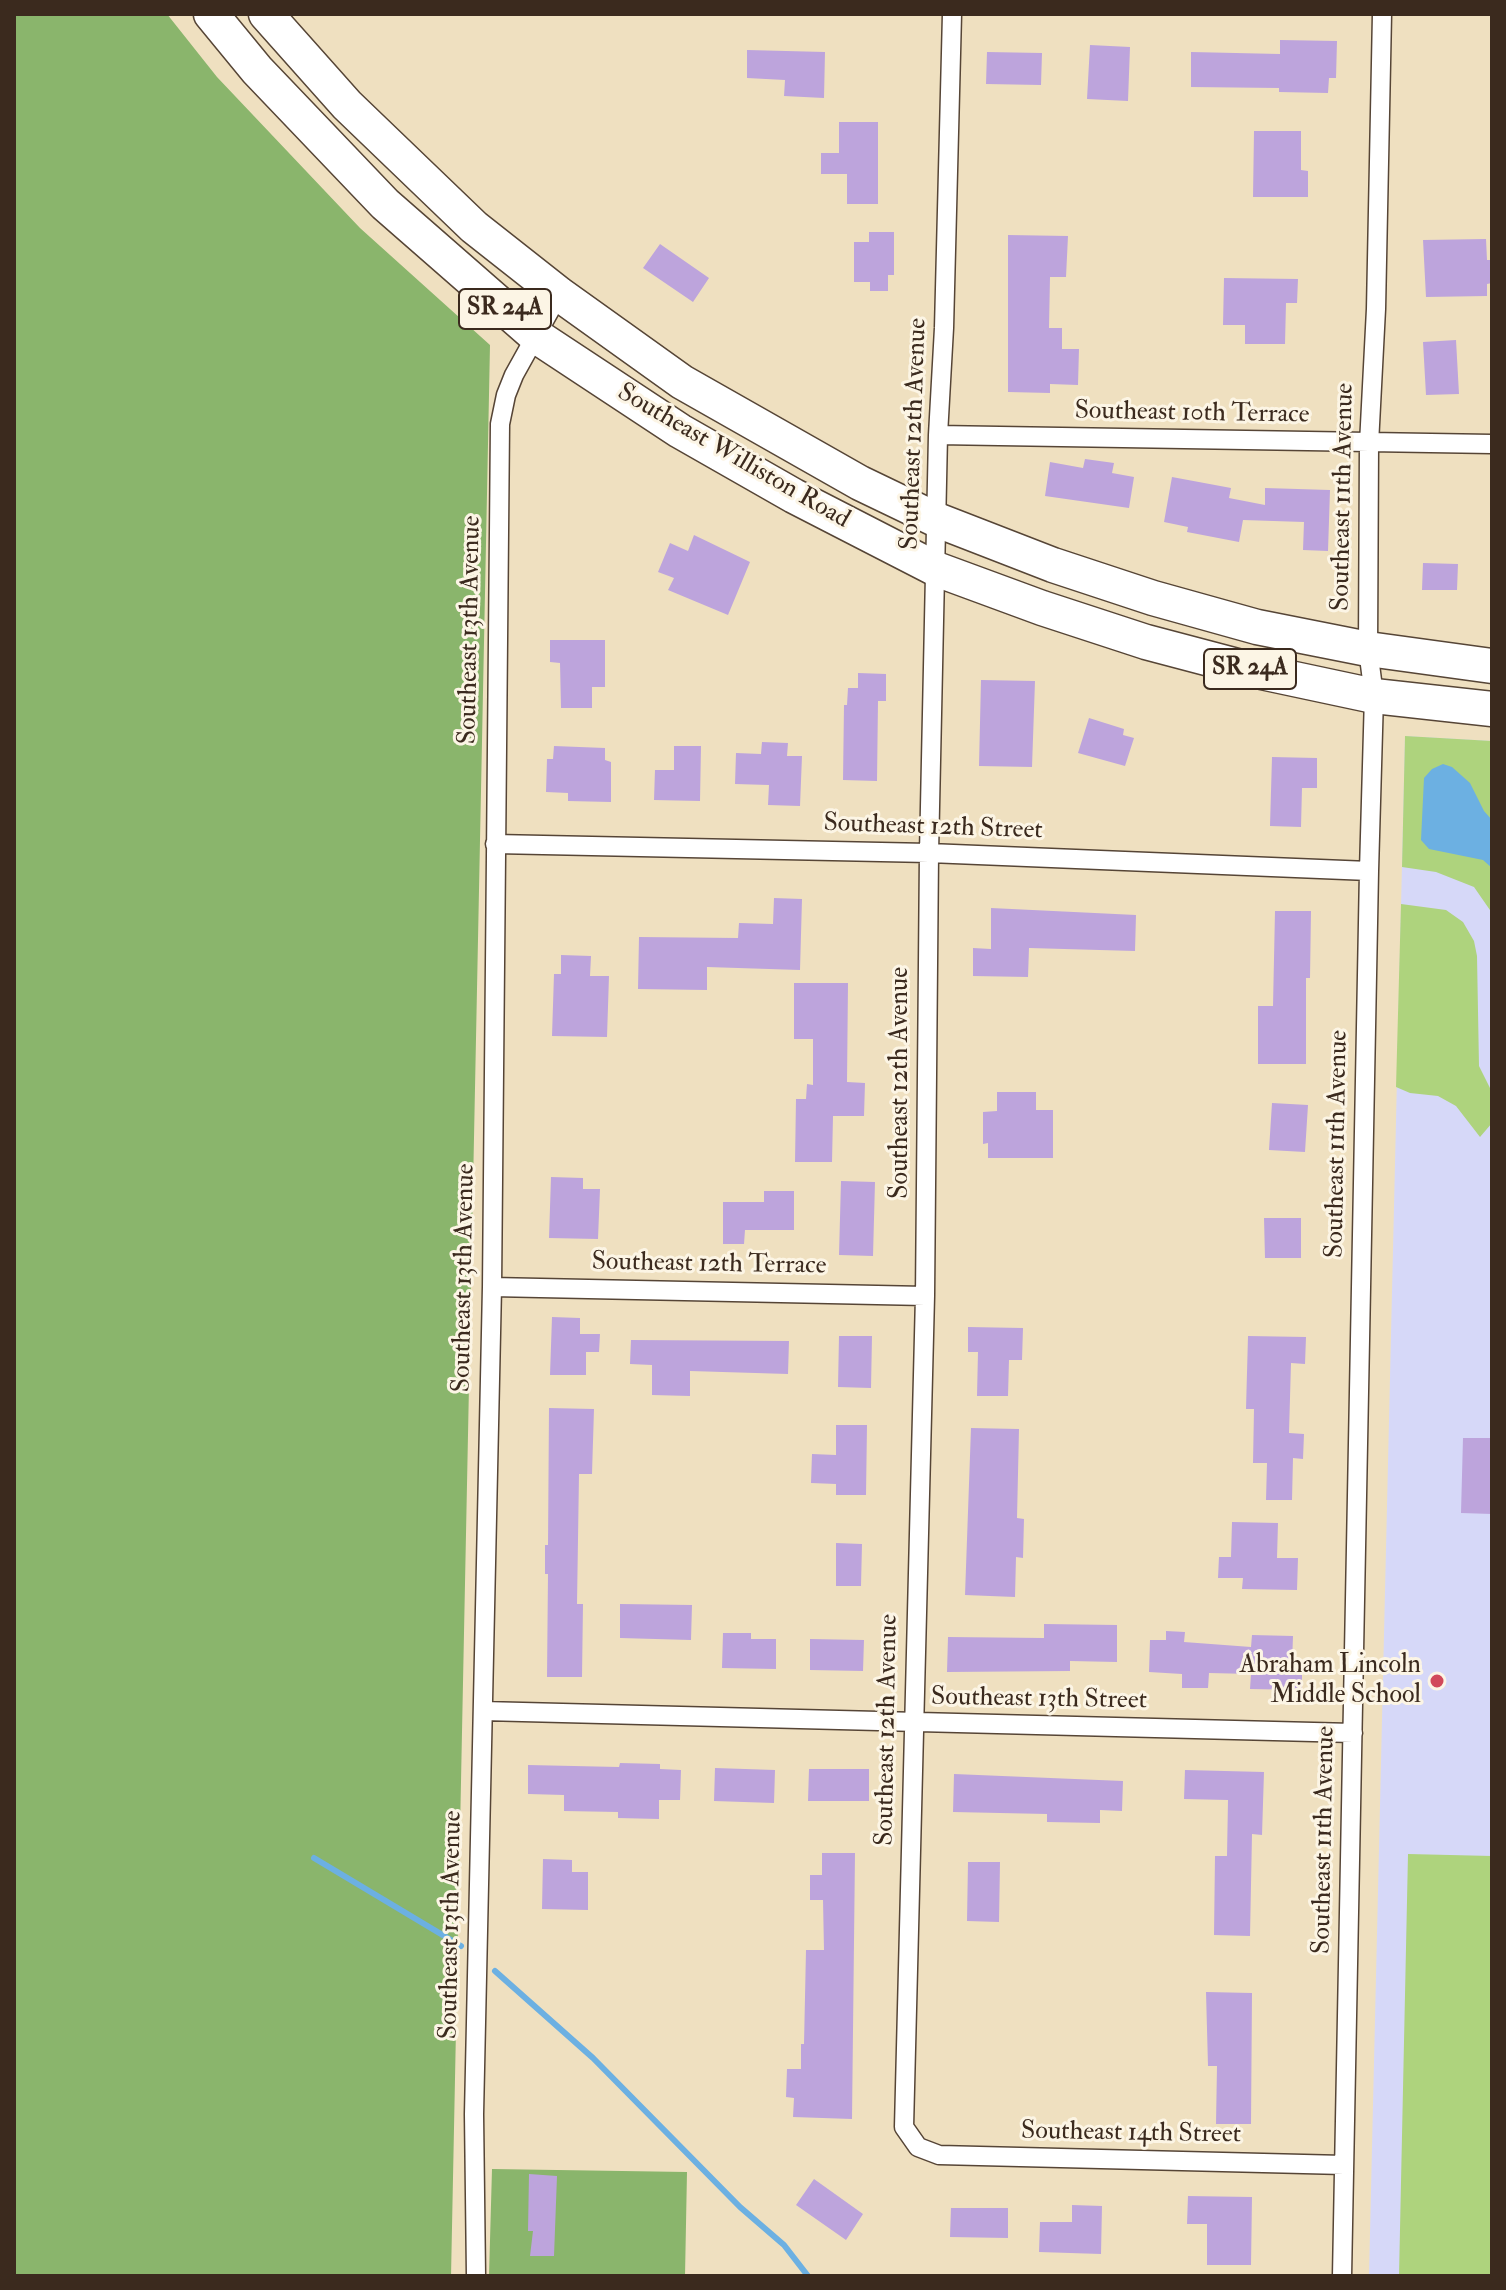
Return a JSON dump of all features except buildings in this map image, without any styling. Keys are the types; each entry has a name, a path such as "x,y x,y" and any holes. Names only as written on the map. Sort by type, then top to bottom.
{"highway":[{"name":"Southeast Williston Road","path":"211,14 257,70 385,204 536,336 680,431 794,496 936,569 1146,642 1252,670 1374,696"},
{"name":"Southeast Williston Road","path":"266,14 347,105 474,227 559,294 682,382 808,455 937,520 1053,565 1153,598 1257,627 1368,649"},
{"path":"257,70 289,41"},
{"name":"SR 24A","path":"1368,649 1492,666"},
{"name":"SR 24A","path":"1374,696 1492,709"}],"street":[{"name":"Southeast 12th Avenue","path":"918,2147 904,2127 925,1296 929,853 938,435 944,328 952,14"},
{"name":"Southeast 11th Avenue","path":"1342,2276 1374,696 1368,649 1369,444 1376,309 1382,14"},
{"name":"Southeast 13th Avenue","path":"476,2276 474,2114 492,1287 500,424 506,395 559,294"},
{"name":"Southeast 10th Terrace","path":"938,435 1492,444"},
{"name":"Southeast 12th Street","path":"495,844 929,853 1369,871"},
{"name":"Southeast 12th Terrace","path":"492,1287 925,1296"},
{"name":"Southeast 13th Street","path":"483,1711 1353,1733"},
{"name":"Southeast 14th Street","path":"918,2147 939,2155 1344,2165"}],"shaded area":[{"name":"Abraham Lincoln Middle School","path":"1405,736 1492,741 1492,2276 1369,2276"}],"green space":[{"path":"14,14 167,14 217,77 360,228 490,345 451,2276 14,2276"},
{"path":"1405,736 1492,741 1492,913 1474,887 1436,872 1402,867"},
{"path":"1401,904 1446,910 1463,922 1474,941 1479,1066 1492,1092 1492,1123 1480,1137 1456,1106 1438,1096 1410,1093 1396,1087"},
{"path":"1408,1854 1492,1856 1492,2276 1399,2276"},
{"path":"492,2169 687,2172 685,2276 489,2276"}],"water":[{"path":"1443,764 1452,767 1470,783 1492,820 1492,868 1483,860 1429,849 1421,840 1424,778 1432,769"}],"waterway":[{"path":"314,1858 461,1946"},
{"path":"495,1971 593,2058 740,2207 784,2245 808,2276"}],"place":[{"name":"Abraham Lincoln Middle School","path":"1437,1681"}]}
